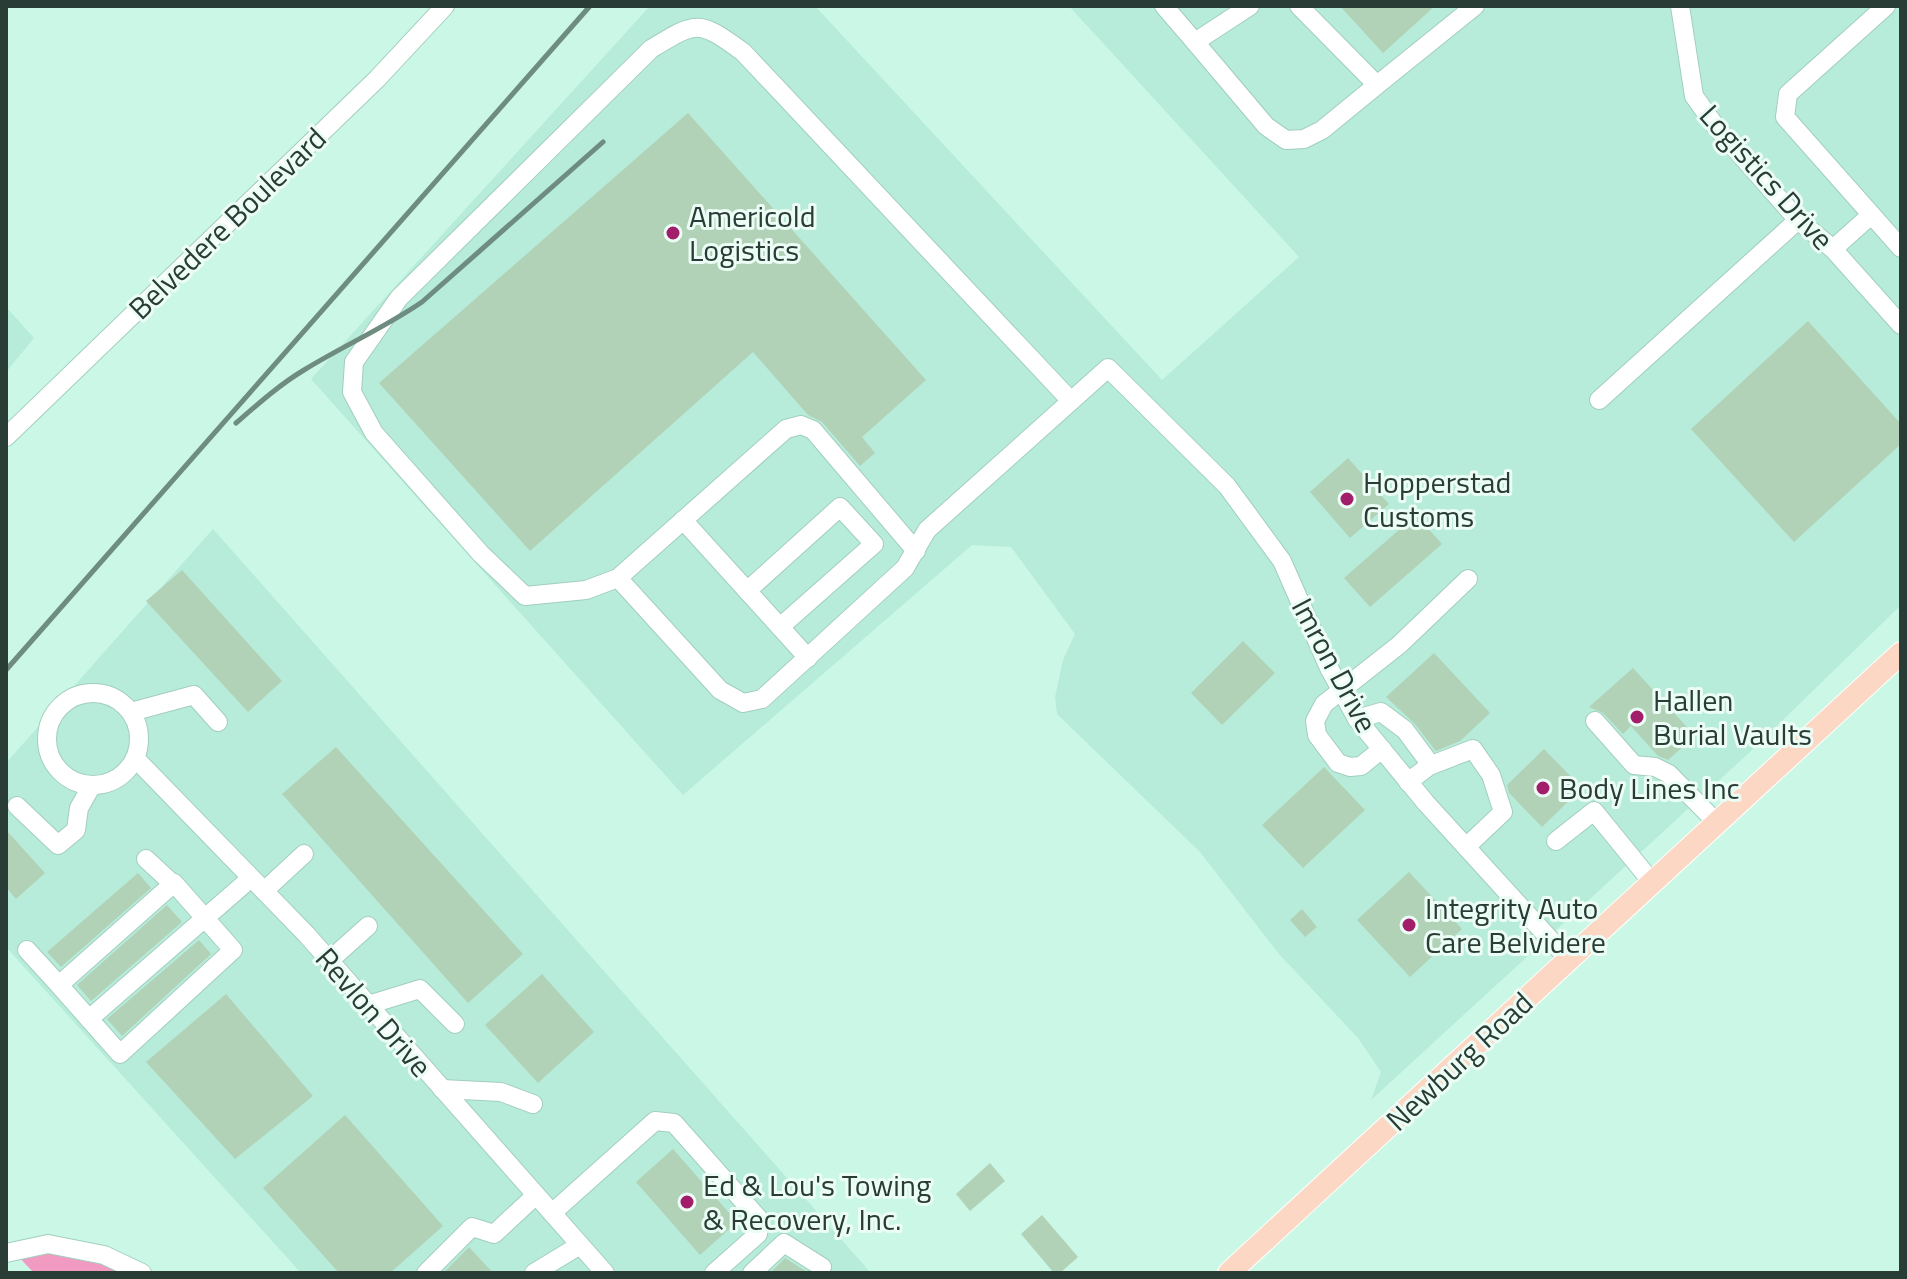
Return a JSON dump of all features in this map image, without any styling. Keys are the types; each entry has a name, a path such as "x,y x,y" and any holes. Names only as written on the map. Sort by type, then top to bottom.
{"main road":[{"name":"Newburg Road","path":"1229,1273 1901,653"}],"street":[{"name":"Belvedere Boulevard","path":"6,437 377,79 445,6"},
{"path":"1164,6 1266,126 1286,140 1304,139 1322,130 1475,6"},
{"path":"1195,42 1250,6"},
{"path":"1299,6 1377,85"},
{"name":"Logistics Drive","path":"1680,6 1694,96 1716,127 1798,220 1833,249 1901,325"},
{"path":"1886,6 1788,94 1785,117 1901,248"},
{"path":"618,578 720,690 743,703 762,699 905,568 916,551 927,530 1071,401 743,52 712,30 687,27 651,49 399,298 354,362 352,392 374,433 481,554 525,596 586,590 618,578 786,429 801,425 813,430 916,551"},
{"path":"1833,249 1871,215"},
{"path":"1599,400 1798,220"},
{"name":"Imron Drive","path":"1071,401 1108,368 1227,486 1282,561 1357,719 1408,782 1567,958"},
{"path":"747,591 840,507 874,544 780,627"},
{"path":"683,520 808,658"},
{"path":"1382,749 1361,766 1350,767 1338,763 1317,735 1315,721 1319,712 1324,704 1399,645 1468,579"},
{"path":"84,693 110,695 131,712 138,727 139,743 135,758 128,770 117,778 92,785 78,783 56,768 46,743 52,717 60,706 84,693"},
{"path":"131,712 194,695 218,722"},
{"path":"1357,719 1381,712 1405,730 1431,765"},
{"path":"1595,721 1634,765 1655,767 1669,774 1716,822"},
{"path":"1408,782 1431,765 1473,749 1491,775 1503,812 1466,847"},
{"name":"Revlon Drive","path":"135,758 329,961 552,1213 584,1258 605,1273"},
{"path":"17,806 58,845 76,830 79,808 92,785"},
{"path":"1556,841 1594,811 1651,881"},
{"path":"89,1019 205,919 304,854"},
{"path":"27,950 120,1054 233,950 146,859"},
{"path":"59,985 173,884"},
{"path":"329,961 368,926"},
{"path":"368,1005 420,989 455,1024"},
{"path":"442,1089 501,1092 533,1104"},
{"path":"552,1213 655,1121 674,1123 760,1220 758,1234 714,1273"},
{"path":"426,1273 472,1227 494,1234 536,1195"},
{"path":"752,1273 784,1243 822,1267"},
{"path":"6,1253 48,1244 104,1255 142,1273"},
{"path":"534,1273 584,1258"}],"shaded area":[{"path":"650,6 815,6 1162,380 1299,257 1069,6 1901,6 1901,605 1751,751 1371,1100 1381,1072 1358,1038 1279,954 1200,852 1057,714 1055,697 1063,660 1075,634 1011,547 972,545 683,795 311,379"},
{"path":"6,307 34,338 6,372"},
{"path":"213,529 871,1273 301,1273 6,947 6,763"},
{"path":"57,1246 136,1273 34,1273 15,1253"}],"building":[{"path":"1340,6 1435,6 1383,53"},
{"name":"Americold Logistics","path":"688,113 926,380 862,437 875,453 860,466 822,422 808,415 753,352 530,551 379,383"},
{"path":"1808,321 1901,424 1901,444 1794,542 1691,429"},
{"path":"1348,458 1389,504 1350,538 1310,492"},
{"path":"1416,515 1442,544 1370,607 1344,578"},
{"path":"182,570 282,681 248,712 146,601"},
{"path":"1243,641 1275,673 1222,725 1191,693"},
{"path":"1434,653 1490,713 1460,741 1436,751 1414,723 1386,697"},
{"name":"Hallen Burial Vaults","path":"1633,668 1695,736 1668,760 1658,756 1631,726 1623,734 1603,713 1589,707"},
{"path":"336,747 523,954 468,1003 282,794"},
{"name":"Body Lines Inc","path":"1544,749 1582,788 1542,827 1509,793 1507,785"},
{"path":"1324,767 1365,810 1303,868 1262,825"},
{"path":"6,830 45,873 16,899 6,887"},
{"name":"Integrity Auto Care Belvidere","path":"1409,872 1462,929 1410,977 1357,920"},
{"path":"138,873 151,888 61,967 47,952"},
{"path":"167,905 182,922 91,1001 77,985"},
{"path":"1302,909 1317,927 1305,937 1290,920"},
{"path":"199,940 211,954 122,1036 107,1019"},
{"path":"542,974 594,1032 538,1083 485,1025"},
{"path":"226,994 313,1096 235,1159 146,1062"},
{"path":"345,1115 443,1226 390,1273 339,1273 263,1188"},
{"name":"Ed & Lou's Towing & Recovery, Inc.","path":"673,1149 737,1222 700,1255 636,1182"},
{"path":"990,1163 1005,1181 970,1211 956,1194"},
{"path":"1042,1215 1078,1257 1060,1273 1054,1273 1021,1234"},
{"path":"469,1247 493,1273 443,1273"},
{"path":"785,1258 807,1272 808,1273 770,1273"}],"railway":[{"path":"6,670 590,6"},
{"path":"236,423 295,376 422,302 603,142"}],"place":[{"name":"Americold Logistics","path":"673,233"},
{"name":"Hopperstad Customs","path":"1347,499"},
{"name":"Hallen Burial Vaults","path":"1637,717"},
{"name":"Body Lines Inc","path":"1543,788"},
{"name":"Integrity Auto Care Belvidere","path":"1409,925"},
{"name":"Ed & Lou's Towing & Recovery, Inc.","path":"687,1202"}]}
